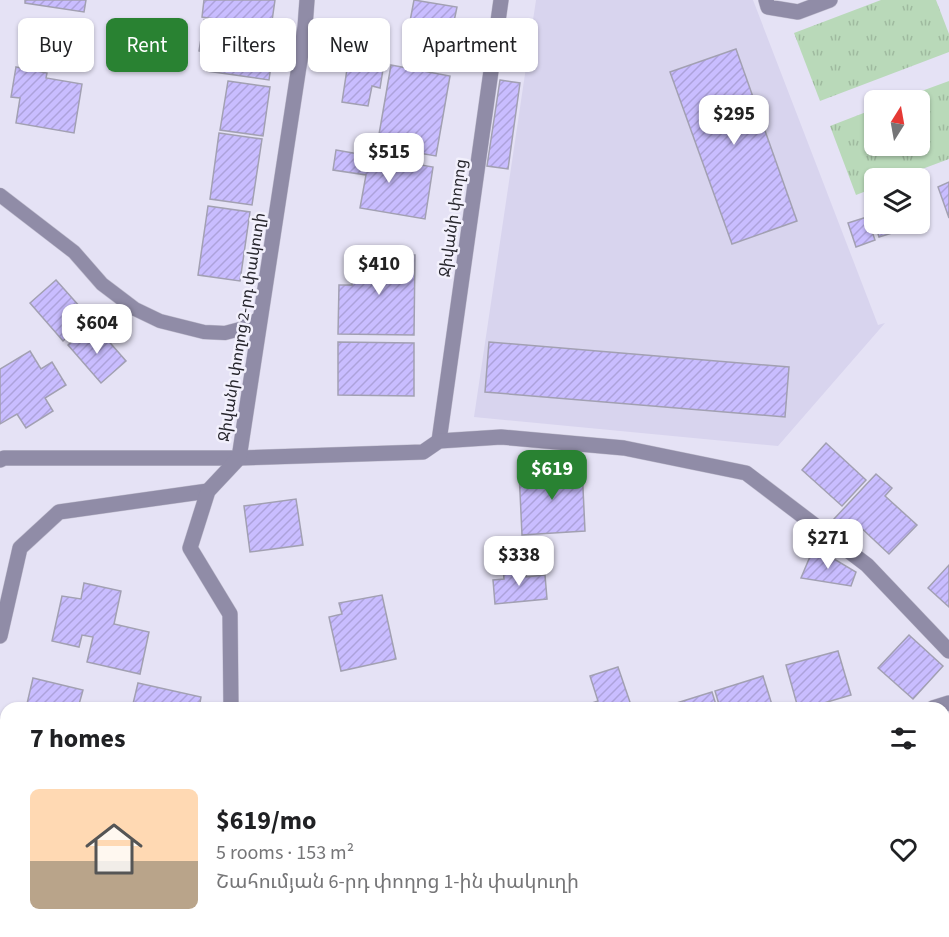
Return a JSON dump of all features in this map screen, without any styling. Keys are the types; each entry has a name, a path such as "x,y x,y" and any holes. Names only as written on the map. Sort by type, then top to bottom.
{"street":[{"name":"Ջիվանի փողոց 2-րդ փակուղի","path":"231,702 230,614 190,548 208,490 239,458 305,27 307,0"},
{"name":"Ջիվանի փողոց","path":"439,441 501,0"},
{"path":"766,0 768,6 798,12 830,0"},
{"path":"0,460 4,458 239,458 423,452 439,441 501,437 624,448 746,473 867,565 949,651"},
{"path":"0,636 20,549 59,512 208,490"}],"lane":[{"path":"0,195 74,252 102,284 135,309 160,321 204,332 225,333 240,329 260,318"}],"shaded area":[{"path":"536,0 753,0 878,325 885,323 778,446 474,417 525,72 538,72 538,18 533,18"}],"green space":[{"path":"881,0 936,0 949,34 949,52 820,101 794,33"},
{"path":"949,81 949,159 925,168 864,168 864,192 856,195 830,126 864,113 864,156 930,156 930,90 924,90"}],"building":[{"path":"25,0 86,0 84,12 25,3"},
{"path":"204,0 275,0 272,18 202,17"},
{"path":"414,0 457,7 455,18 411,18"},
{"path":"736,49 797,221 732,244 670,72"},
{"path":"391,65 402,67 402,72 429,72 450,76 436,156 377,146"},
{"path":"16,67 18,72 42,72 47,73 46,78 82,84 74,133 16,123 20,98 11,97"},
{"path":"214,72 270,72 269,80"},
{"path":"347,72 383,72 380,88 372,86 368,106 342,102"},
{"path":"500,80 520,83 508,169 487,166"},
{"path":"228,81 270,87 263,136 220,130"},
{"path":"219,133 262,139 252,205 210,199"},
{"path":"336,150 433,167 425,219 360,208 366,175 333,170"},
{"path":"949,182 949,218 938,187"},
{"path":"208,206 250,212 240,281 198,275"},
{"path":"864,218 864,234 873,234 875,240 856,247 848,223"},
{"path":"352,254 415,255 414,335 338,334 339,285 352,285"},
{"path":"56,280 89,317 63,341 30,303"},
{"path":"86,328 99,342 105,337 126,361 101,383 68,345"},
{"path":"338,342 414,343 414,396 338,395"},
{"path":"489,342 789,367 785,417 485,392"},
{"path":"30,351 41,369 52,362 66,385 45,398 53,411 26,428 17,414 0,424 0,369"},
{"path":"826,443 866,480 842,506 802,470"},
{"path":"582,467 585,531 522,535 519,471"},
{"path":"876,474 892,488 885,496 917,525 889,554 857,524 849,533 834,519"},
{"path":"296,499 303,545 250,552 244,506"},
{"path":"814,547 856,572 851,586 801,578"},
{"path":"949,565 949,607 928,588"},
{"path":"525,567 526,577 545,575 547,599 495,604 493,580 504,579 503,569"},
{"path":"84,583 121,591 114,624 149,632 140,674 87,662 93,637 82,635 79,647 52,641 62,596 81,599"},
{"path":"382,595 396,659 341,671 329,617 342,614 339,603"},
{"path":"909,635 943,666 913,699 878,668"},
{"path":"838,651 851,695 827,702 796,702 786,665"},
{"path":"618,667 630,702 595,702 598,701 590,676"},
{"path":"763,676 771,702 718,702 715,691"},
{"path":"33,678 83,690 80,702 27,702"},
{"path":"138,683 201,697 200,702 133,702"},
{"path":"712,692 715,702 680,702"}]}
